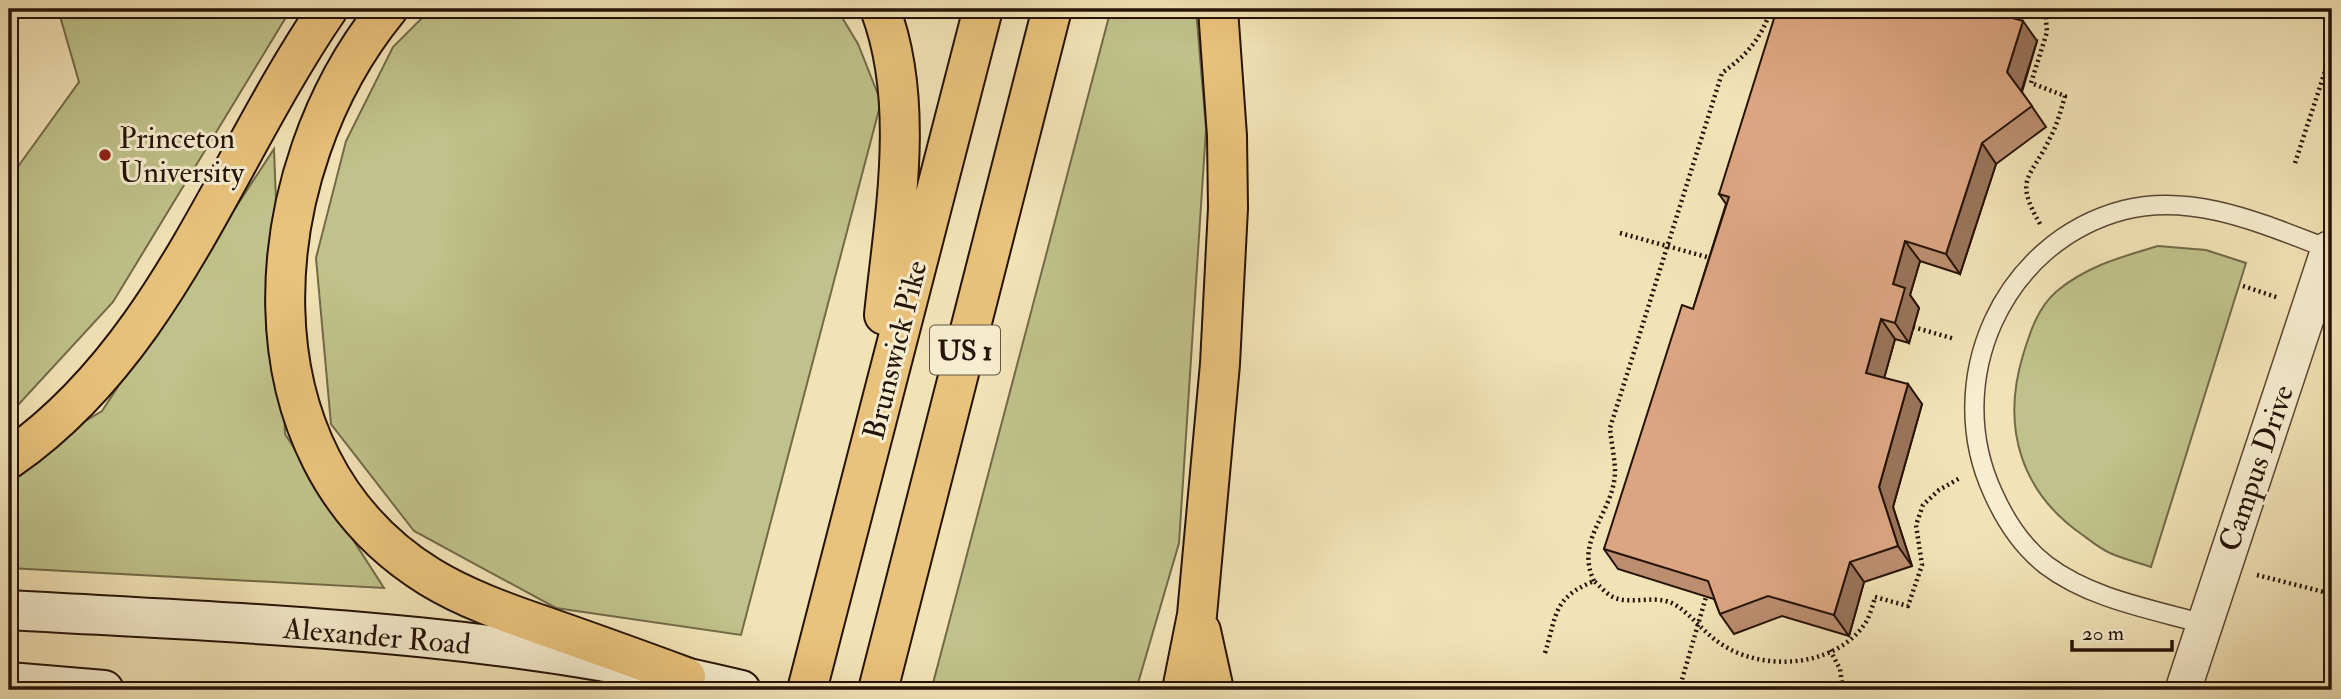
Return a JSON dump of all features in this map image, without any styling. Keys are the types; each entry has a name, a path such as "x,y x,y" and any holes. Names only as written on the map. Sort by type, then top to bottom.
{"highway":[{"path":"9,459 76,406 128,346 172,279 300,53 328,9"},
{"path":"388,9 358,48 335,87 305,170 288,246 288,356 298,402 318,457 352,506 401,555 429,576 503,612 687,677"},
{"path":"873,436 895,206 898,127 893,58 880,9"},
{"name":"Brunswick Pike","path":"807,690 983,9"},
{"name":"US 1","path":"878,690 1052,9"},
{"path":"1182,690 1198,615 1215,435 1228,208 1227,136 1218,9"},
{"path":"1198,615 1214,690"}],"main road":[{"name":"Alexander Road","path":"9,610 404,636 568,657 687,677 741,690"},
{"path":"9,682 104,690"}],"street":[{"name":"Campus Drive","path":"2183,690 2222,567 2331,249"}],"lane":[{"path":"2204,624 2088,590 2045,564 2006,521 1984,475 1972,423 1975,380 1985,341 2006,296 2040,255 2079,229 2124,210 2167,205 2208,209 2331,249"}],"path":[{"path":"1771,9 1764,31 1746,55 1722,73 1609,428 1615,473 1608,504 1587,546 1587,566 1594,581 1612,597 1629,601 1657,598 1677,605 1698,627 1727,648 1759,660 1792,663 1851,640 1867,621 1875,597 1909,606 1922,565 1916,525 1923,505 1939,490 1960,478"},
{"path":"2041,225 2030,206 2025,188 2029,171 2050,139 2066,96 2031,83 2047,32 2045,9"},
{"path":"2295,163 2332,50"},
{"path":"1620,233 1716,259"},
{"path":"1913,327 1955,339"},
{"path":"2222,567 2332,594"},
{"path":"1545,653 1561,601 1572,590 1594,581"},
{"path":"1679,690 1706,597"},
{"path":"1830,650 1840,669 1843,690"}],"green space":[{"name":"Princeton University","path":"58,9 291,9 113,302 19,404 9,410 9,179 79,82"},
{"path":"431,9 837,9 858,44 881,102 741,635 556,608 414,531 331,424 316,258 346,141 393,47"},
{"path":"1111,9 1196,9 1206,129 1179,543 1136,690 943,690 932,687"},
{"path":"274,149 285,434 384,588 9,568 9,466 102,411"},
{"path":"2158,246 2206,250 2246,263 2151,567 2100,547 2062,519 2045,500 2031,479 2022,457 2014,408 2026,346 2036,320 2050,297 2068,282 2092,269"}],"building":[{"path":"1777,9 1982,9 2023,21 2007,72 2032,106 1982,143 1946,254 1905,241 1893,284 1905,288 1895,323 1881,319 1866,373 1908,384 1879,487 1898,546 1850,562 1834,615 1768,596 1720,614 1708,581 1604,549 1682,305 1693,309 1729,197 1719,194"}],"place":[{"name":"Princeton University","path":"105,155"}]}
